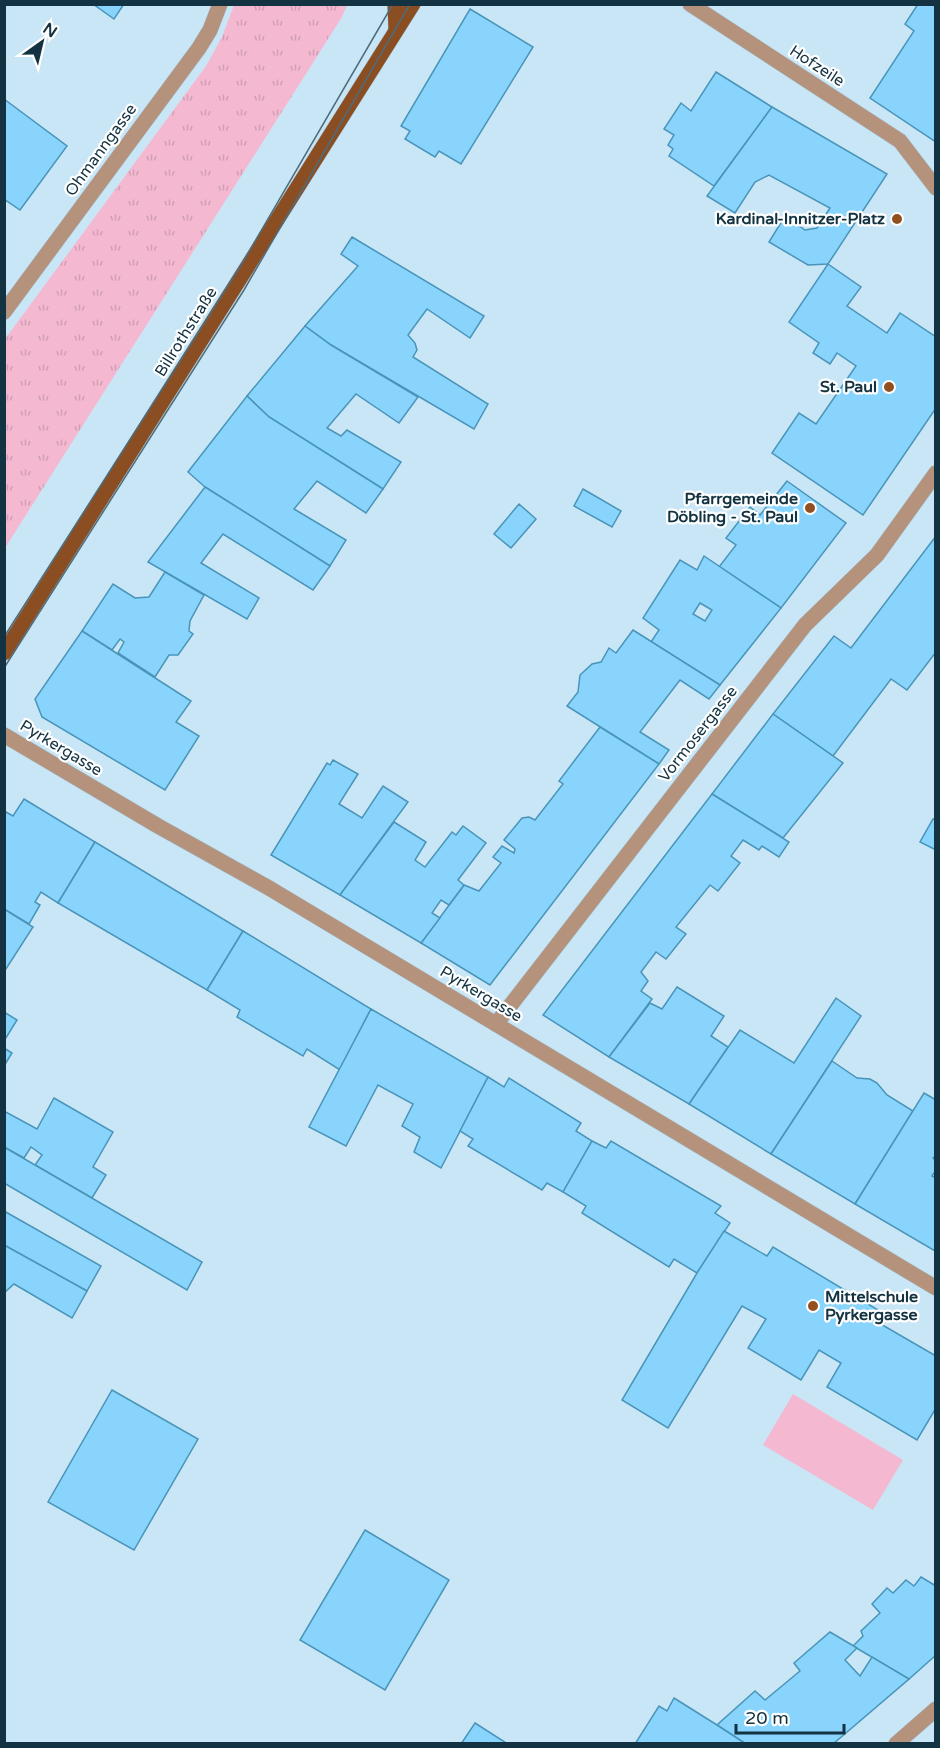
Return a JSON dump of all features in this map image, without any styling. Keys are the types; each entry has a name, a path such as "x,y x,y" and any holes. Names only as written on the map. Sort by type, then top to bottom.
{"main road":[{"path":"395,4 396,30"},
{"name":"Billrothstraße","path":"4,653 412,4"}],"street":[{"name":"Ohmanngasse","path":"4,312 198,48 210,30 220,4"},
{"name":"Hofzeile","path":"690,4 900,141 936,188"},
{"name":"Vormosergasse","path":"496,1024 805,625 877,555 936,473"},
{"name":"Pyrkergasse","path":"4,735 158,826 233,867 936,1288"},
{"path":"896,1743 936,1709"}],"green space":[{"path":"234,5 347,5 342,17 5,548 5,339 206,66 222,37"},
{"path":"793,1394 903,1460 873,1510 763,1445"}],"building":[{"path":"93,4 124,4 114,19"},
{"path":"918,4 936,4 936,142 870,98 914,31 905,24"},
{"path":"470,9 533,47 461,164 439,151 435,157 405,139 410,131 401,126"},
{"path":"716,72 772,107 714,186 669,156 673,149 668,145 674,135 664,129 681,103 691,111"},
{"path":"4,99 67,146 20,210 4,199"},
{"path":"772,107 887,174 828,264 808,265 769,242 785,216 805,230 817,228 830,208 769,175 755,182 735,213 707,196"},
{"path":"352,237 484,316 470,338 427,309 408,335 415,343 417,350 413,357 488,404 474,429 331,345 305,326 358,266 341,254"},
{"name":"St. Paul","path":"828,264 861,287 847,306 887,333 900,313 936,337 936,408 863,515 772,453 799,413 816,424 856,366 837,353 830,364 813,353 819,343 789,322"},
{"path":"305,326 331,345 418,397 399,423 356,394 327,428 341,436 347,430 401,462 383,489 269,417 247,396"},
{"path":"247,396 269,417 383,489 366,513 317,481 294,509 346,540 330,566 205,487 188,472"},
{"path":"787,481 846,523 781,608 719,567 736,545 726,538 750,507 760,515"},
{"path":"205,487 330,566 313,590 223,534 201,563 259,598 247,619 148,562"},
{"path":"583,489 621,511 612,527 574,506"},
{"path":"519,504 536,519 511,548 494,534"},
{"path":"936,536 936,652 907,690 891,679 833,756 773,714 834,636 851,648"},
{"path":"704,556 781,608 720,685 651,642 659,630 643,618 680,560 697,570","holes":["700,603 712,610 705,621 693,614"]},
{"path":"165,572 204,595 190,621 189,631 193,634 178,655 169,655 155,677 118,653 124,642 120,639 112,650 82,631 113,584 135,598 149,597"},
{"path":"633,630 720,685 709,699 680,680 640,732 669,750 659,764 567,706 578,692 580,675 592,664 601,662 609,648 616,653"},
{"path":"82,631 191,701 176,722 199,736 165,790 42,717 35,699"},
{"path":"773,714 843,763 783,838 712,794"},
{"path":"600,727 659,764 490,985 421,943 464,885 479,891 501,863 493,857 502,846 514,853 515,849 504,840 522,818 529,817 535,820 563,784 559,781"},
{"path":"333,760 358,774 339,804 362,818 383,786 408,802 340,895 271,855 327,763 330,765"},
{"path":"712,794 789,842 779,857 762,846 759,850 743,840 731,856 740,863 718,891 710,885 676,927 686,934 666,959 656,952 641,972 648,981 641,991 652,999 609,1057 543,1015"},
{"path":"24,799 95,842 58,903 41,892 35,902 40,905 29,924 4,909 4,814 6,812 13,816"},
{"path":"933,819 936,820 936,850 920,842"},
{"path":"394,822 426,842 415,860 425,867 452,832 456,835 463,826 486,843 458,880 464,885 449,905 441,900 432,913 440,918 421,943 340,895"},
{"path":"95,842 243,931 207,990 58,903"},
{"path":"4,909 33,927 4,972"},
{"path":"243,931 371,1009 340,1070 307,1049 303,1056 237,1017 240,1010 207,990"},
{"path":"677,987 724,1016 711,1036 728,1047 689,1104 609,1057 650,1003 662,1009"},
{"path":"836,998 861,1016 771,1154 689,1104 740,1030 794,1063"},
{"path":"371,1009 488,1077 441,1168 414,1152 420,1137 402,1126 413,1104 378,1085 346,1146 309,1127"},
{"path":"4,1012 17,1020 4,1041"},
{"path":"4,1048 12,1053 4,1066"},
{"path":"832,1061 857,1078 870,1079 877,1083 887,1095 913,1111 855,1204 771,1154"},
{"path":"488,1077 504,1087 509,1078 581,1123 576,1131 592,1141 563,1192 547,1183 542,1190 468,1146 473,1139 460,1131"},
{"path":"924,1093 936,1100 936,1155 933,1158 936,1161 936,1170 932,1176 936,1178 935,1251 855,1204"},
{"path":"54,1098 113,1132 93,1167 106,1175 92,1198 35,1165 42,1155 31,1147 24,1158 4,1147 4,1111 37,1129"},
{"path":"592,1141 606,1148 611,1141 721,1206 715,1213 730,1223 697,1273 674,1259 669,1267 582,1213 586,1206 563,1192"},
{"path":"4,1147 202,1262 187,1290 4,1183"},
{"path":"4,1211 101,1266 87,1291 4,1245"},
{"path":"724,1231 767,1256 773,1247 878,1310 872,1319 936,1356 936,1408 917,1440 827,1387 841,1363 819,1350 801,1380 748,1348 766,1319 742,1306 668,1428 622,1400"},
{"path":"4,1245 87,1291 72,1318 14,1284 4,1293"},
{"path":"112,1390 198,1439 134,1550 48,1502"},
{"path":"365,1530 449,1580 385,1690 300,1640"},
{"path":"921,1577 936,1586 936,1655 909,1679 853,1646 863,1636 861,1631 880,1613 872,1604 887,1588 893,1593 906,1580 914,1586"},
{"path":"830,1632 857,1648 845,1660 860,1676 872,1657 909,1679 833,1744 746,1744 717,1725 755,1691 765,1700 800,1671 794,1663"},
{"path":"674,1698 746,1744 635,1744 659,1706 667,1711"},
{"path":"475,1723 508,1744 461,1744"}],"tram line":[{"path":"4,637 240,267 393,4"},
{"path":"4,668 244,290 410,4"}],"place":[{"name":"Kardinal-Innitzer-Platz","path":"897,219"},
{"name":"St. Paul","path":"889,387"},
{"name":"Pfarrgemeinde Döbling - St. Paul","path":"810,508"},
{"name":"Mittelschule Pyrkergasse","path":"813,1306"}]}
